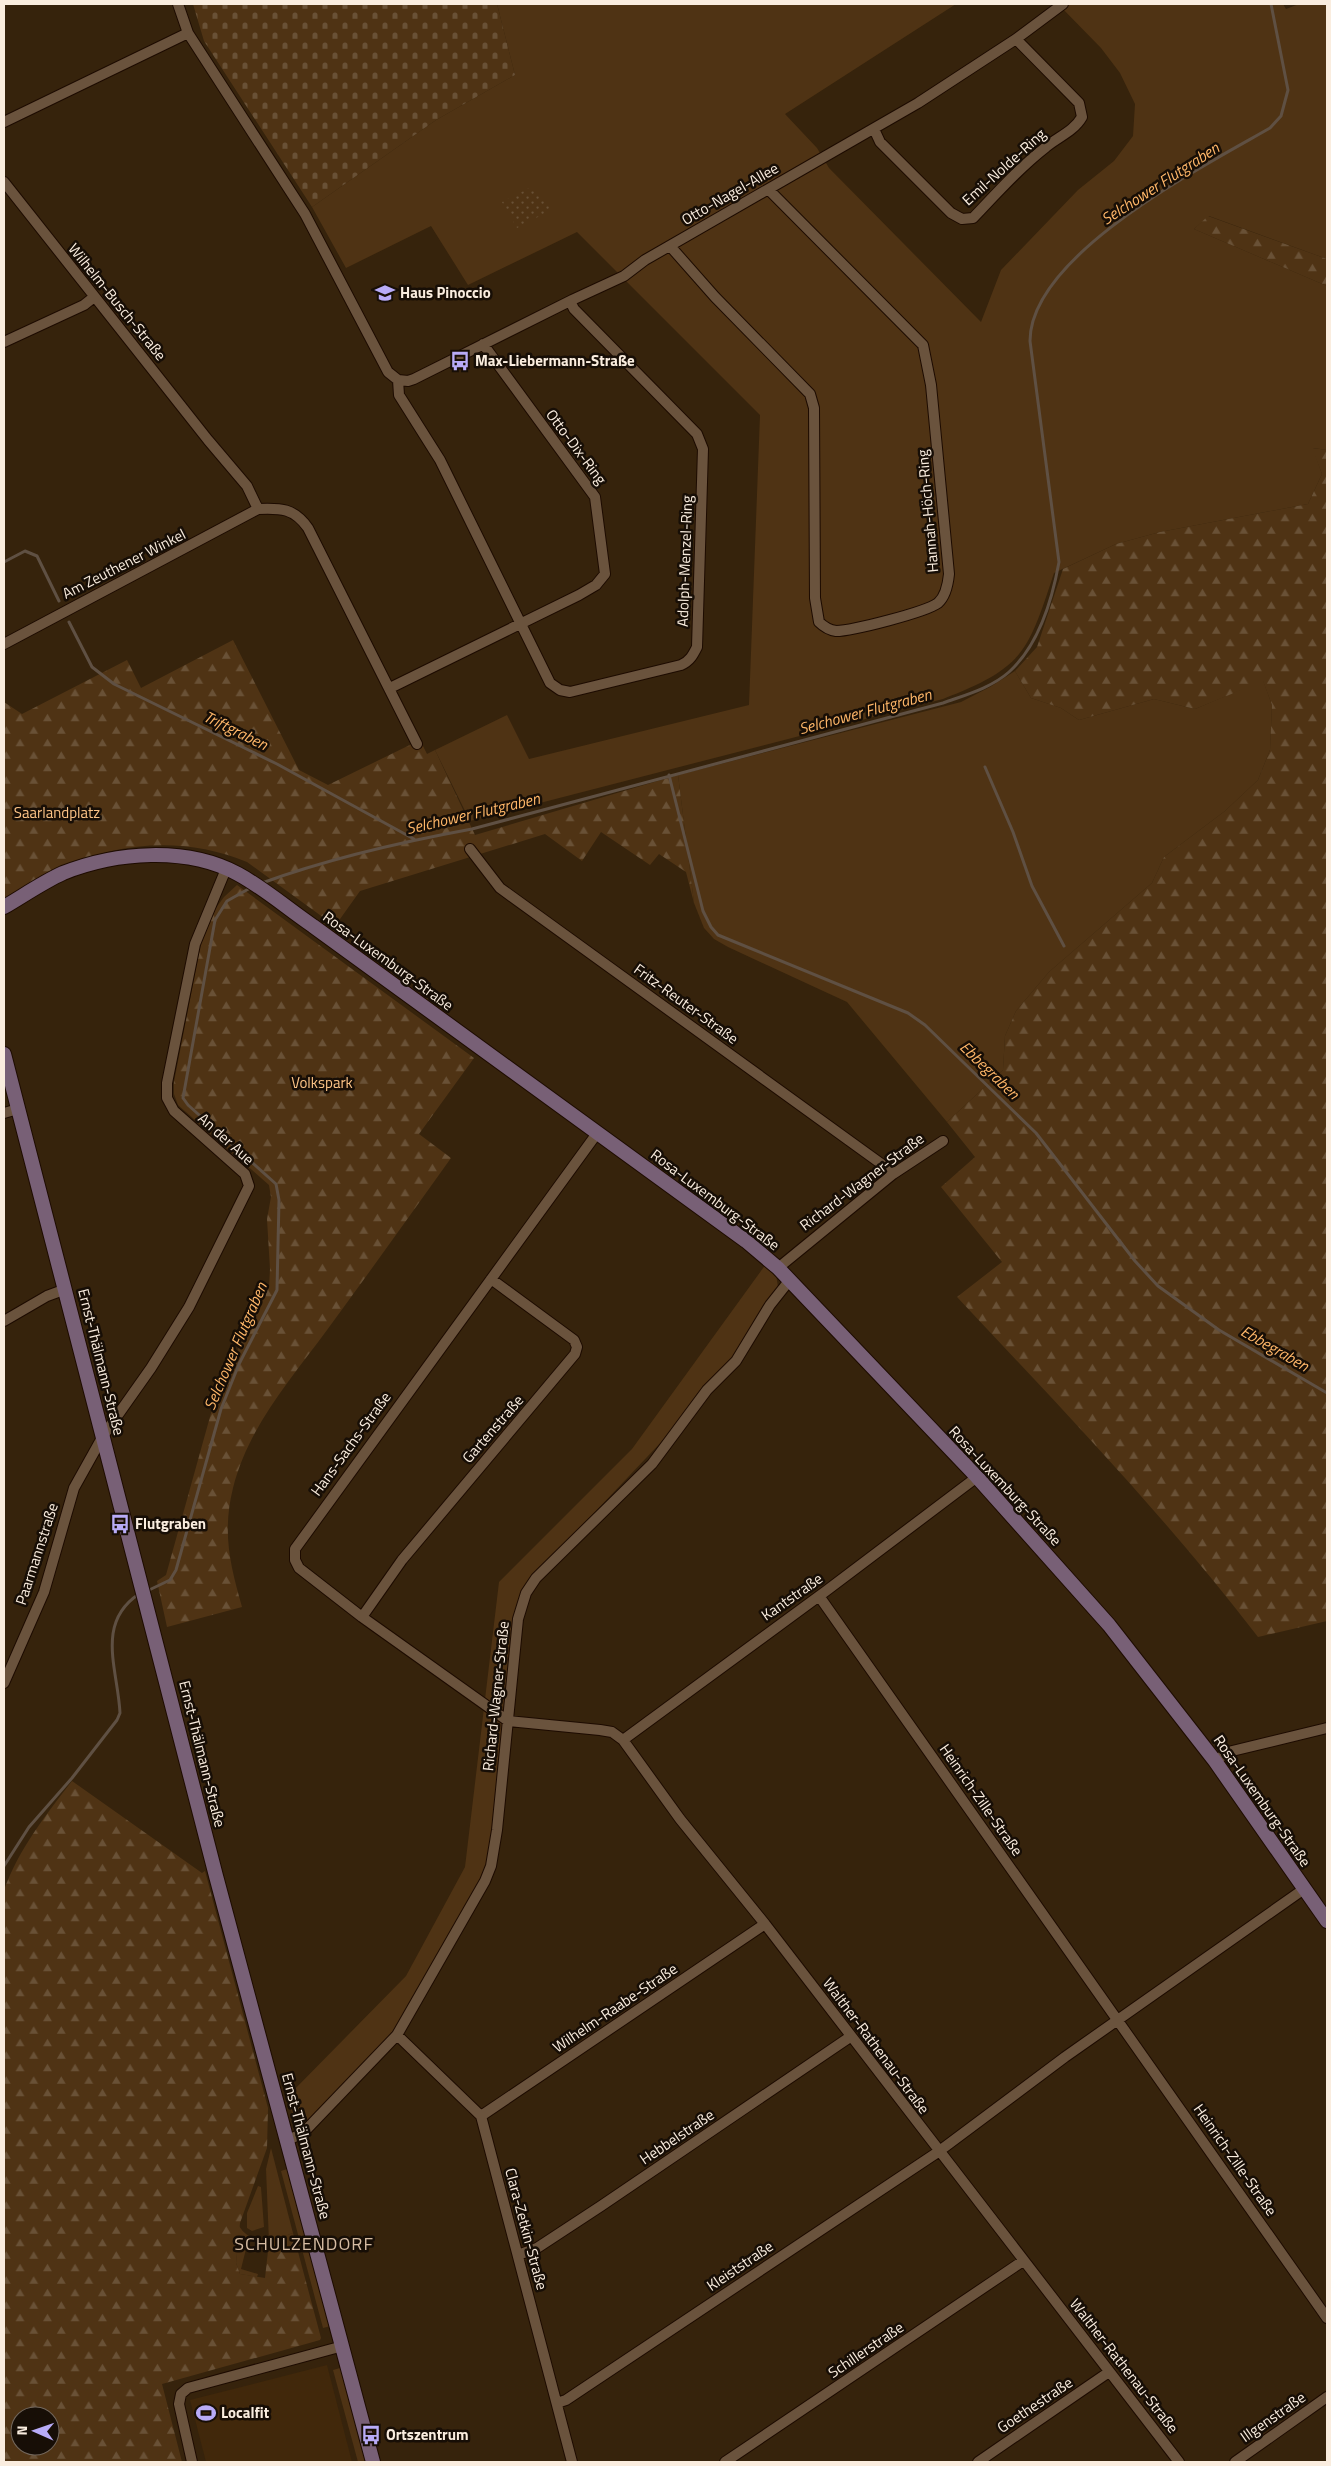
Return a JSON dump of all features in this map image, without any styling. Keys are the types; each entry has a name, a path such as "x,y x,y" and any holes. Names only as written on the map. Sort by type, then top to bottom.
{"street":[{"path":"178,4 188,33 305,214 388,372 398,380 402,400 440,460 521,624 390,688"},
{"name":"Otto-Nagel-Allee","path":"398,380 408,381 414,379 624,276 645,260 948,85 1063,4"},
{"path":"4,122 188,33"},
{"name":"Emil-Nolde-Ring","path":"874,129 880,142 951,213 962,219 973,218 1024,166 1046,146 1073,128 1082,117 1079,103 1016,38"},
{"name":"Wilhelm-Busch-Straße","path":"4,182 208,440 247,486 254,495 258,508"},
{"name":"Hannah-Höch-Ring","path":"670,246 715,297 810,394 814,408 815,598 819,622 829,630 846,630 919,611 938,602 945,593 949,574 931,385 923,345 769,190"},
{"path":"4,342 84,305 94,297"},
{"name":"Adolph-Menzel-Ring","path":"521,624 550,683 564,691 574,691 681,665 688,662 697,647 702,440 574,309 570,301"},
{"name":"Otto-Dix-Ring","path":"483,344 591,491 598,504 605,574 601,580 579,595 521,624"},
{"name":"Am Zeuthener Winkel","path":"4,644 161,562 258,508 283,508 290,510 301,518 390,688 417,744"},
{"name":"Fritz-Reuter-Straße","path":"470,848 500,888 893,1174"},
{"name":"Rosa-Luxemburg-Straße","path":"4,907 61,874 111,860 164,856 196,860 226,869 244,878 267,894 746,1241 778,1268 977,1477 1109,1625 1215,1761 1327,1921"},
{"name":"An der Aue","path":"103,1436 151,1368 189,1306 248,1186 244,1174 174,1111 167,1098 167,1083 194,944 226,869"},
{"name":"Ernst-Thälmann-Straße","path":"4,1054 148,1604 216,1876 373,2462"},
{"path":"4,1113 18,1109"},
{"name":"Hans-Sachs-Straße","path":"508,1721 362,1617 299,1568 295,1560 295,1549 598,1132"},
{"name":"Richard-Wagner-Straße","path":"778,1268 893,1174 943,1141"},
{"name":"Gartenstraße","path":"362,1617 402,1560 575,1354 577,1347 574,1340 491,1279"},
{"name":"Richard-Wagner-Straße","path":"288,2140 303,2133 397,2035 478,1896 491,1866 496,1840 518,1619 528,1588 652,1464 707,1390 736,1360 770,1305 789,1281"},
{"path":"4,1321 47,1296 66,1289"},
{"name":"Paarmannstraße","path":"4,1682 6,1671 44,1592 74,1488 103,1436"},
{"name":"Kantstraße","path":"623,1740 977,1477"},
{"name":"Heinrich-Zille-Straße","path":"819,1596 1327,2318"},
{"name":"Walther-Rathenau-Straße","path":"508,1721 600,1730 612,1732 623,1740 680,1818 1179,2462"},
{"path":"1215,1761 1225,1753 1327,1728"},
{"path":"938,2152 1118,2020 1304,1889"},
{"name":"Wilhelm-Raabe-Straße","path":"481,2116 764,1924"},
{"path":"397,2035 481,2116"},
{"name":"Hebbelstraße","path":"518,2256 537,2248 601,2206 850,2037"},
{"name":"Clara-Zetkin-Straße","path":"481,2116 572,2462"},
{"name":"Kleiststraße","path":"557,2403 566,2400 938,2152"},
{"name":"Schillerstraße","path":"725,2462 1023,2261"},
{"path":"192,2462 178,2404 181,2394 188,2388 343,2346"},
{"name":"Goethestraße","path":"978,2462 1109,2372"},
{"name":"Illgenstraße","path":"1235,2462 1327,2397"}],"shaded area":[{"path":"327,2365 352,2462 206,2462 190,2400"}],"green space":[{"path":"193,4 497,4 515,75 436,120 312,207 204,41"},
{"path":"497,4 956,4 785,114 817,148 829,168 981,322 1001,270 1078,190 1114,161 1133,136 1135,104 1120,73 1101,48 1058,4 1283,4 1286,9 1299,4 1327,4 1327,259 1209,216 1194,229 1327,286 1327,450 1313,448 1322,474 1308,504 1160,532 1116,544 1054,573 1037,622 1019,654 1007,666 991,677 943,699 470,821 435,750 507,715 529,759 749,705 760,415 577,232 468,285 431,226 346,268 312,207 436,120 515,75"},
{"path":"531,187 553,209 517,228 502,202"},
{"path":"1208,216 1327,259 1327,286 1194,229"},
{"path":"1312,448 1327,450 1327,1621 1258,1637 1223,1592 1150,1506 957,1297 1002,1262 941,1187 975,1157 947,1122 1003,1070 1005,1036 1016,1011 1049,972 1152,883 1164,857 1225,811 1258,780 1270,750 1272,705 1263,681 1195,709 1154,699 1079,720 1061,708 1031,698 1015,671 1037,647 1063,569 1116,544 1160,532 1308,504 1322,474"},
{"name":"Saarlandplatz","path":"233,640 299,770 328,785 420,740 427,754 435,750 475,835 678,775 694,903 686,872 659,854 650,865 601,832 582,861 545,834 360,891 335,926 247,862 224,854 177,846 130,848 84,859 46,875 4,901 4,702 22,714 127,660 141,688"},
{"path":"1015,671 1031,698 1061,708 1079,720 1154,699 1195,709 1263,680 1272,705 1270,750 1258,780 1225,811 1164,857 1152,883 1049,972 1016,1011 1005,1036 1003,1070 947,1122 847,1002 728,947 714,939 704,928 694,903 678,775 961,702"},
{"name":"Volkspark","path":"237,885 474,1058 419,1134 451,1158 285,1385 249,1444 233,1488 228,1519 231,1562 242,1607 167,1627 157,1581 166,1575 213,1406 226,1373 269,1287 270,1269 267,1219 271,1197 269,1185 178,1105 174,1094 174,1082 202,938 213,912 224,897"},
{"path":"766,1264 776,1274 778,1287 741,1347 703,1390 665,1438 524,1587 492,1842 487,1863 477,1888 394,2032 301,2128 296,2130 288,2096 406,1976 465,1867 499,1582 632,1449"},
{"path":"72,1781 202,1873 205,1871 268,2108 267,2148 240,2223 236,2263 240,2274 265,2278 269,2242 293,2233 321,2338 320,2340 162,2384 182,2462 4,2462 4,1890 17,1861 43,1820"},
{"path":"271,2148 293,2233 269,2242 266,2169"},
{"path":"290,2168 331,2326 323,2328 281,2171"},
{"path":"258,2186 261,2187 264,2227 252,2231 247,2228 247,2213"},
{"path":"239,2226 248,2236 261,2237 260,2242 245,2239 243,2248 246,2249 241,2269 258,2274 257,2277 240,2274 236,2263"},
{"path":"340,2368 345,2376 367,2462 358,2462 333,2370"}],"waterway":[{"name":"Selchower Flutgraben","path":"262,883 340,858 419,839 472,829 943,703 986,687 1009,672 1028,649 1043,622 1059,562 1030,341 1038,309 1058,277 1089,246 1125,217 1165,189 1270,128 1281,116 1288,90 1271,4"},
{"name":"Triftgraben","path":"4,562 25,551 37,556 59,601"},
{"name":"Triftgraben","path":"69,622 92,667 114,684 277,764 414,839"},
{"path":"985,767 1013,832 1032,886 1064,946"},
{"name":"Ebbegraben","path":"669,775 703,911 711,927 718,935 908,1013 925,1025 1036,1133 1135,1261 1158,1286 1219,1330 1327,1393"},
{"name":"Selchower Flutgraben","path":"147,1591 170,1580 176,1570 221,1409 239,1364 277,1290 279,1200 276,1184 188,1105 183,1098 215,920 227,901 252,887"},
{"name":"Selchower Flutgraben","path":"4,1866 29,1827 72,1778 117,1720 120,1713 112,1648 113,1633 117,1619 125,1606 139,1594"}],"place":[{"name":"Haus Pinoccio","path":"385,293"},
{"name":"Max-Liebermann-Straße","path":"460,361"},
{"name":"Flutgraben","path":"120,1524"},
{"name":"Localfit","path":"206,2413"},
{"name":"Ortszentrum","path":"371,2435"}],"district":[{"name":"SCHULZENDORF","path":"304,2244"}]}
